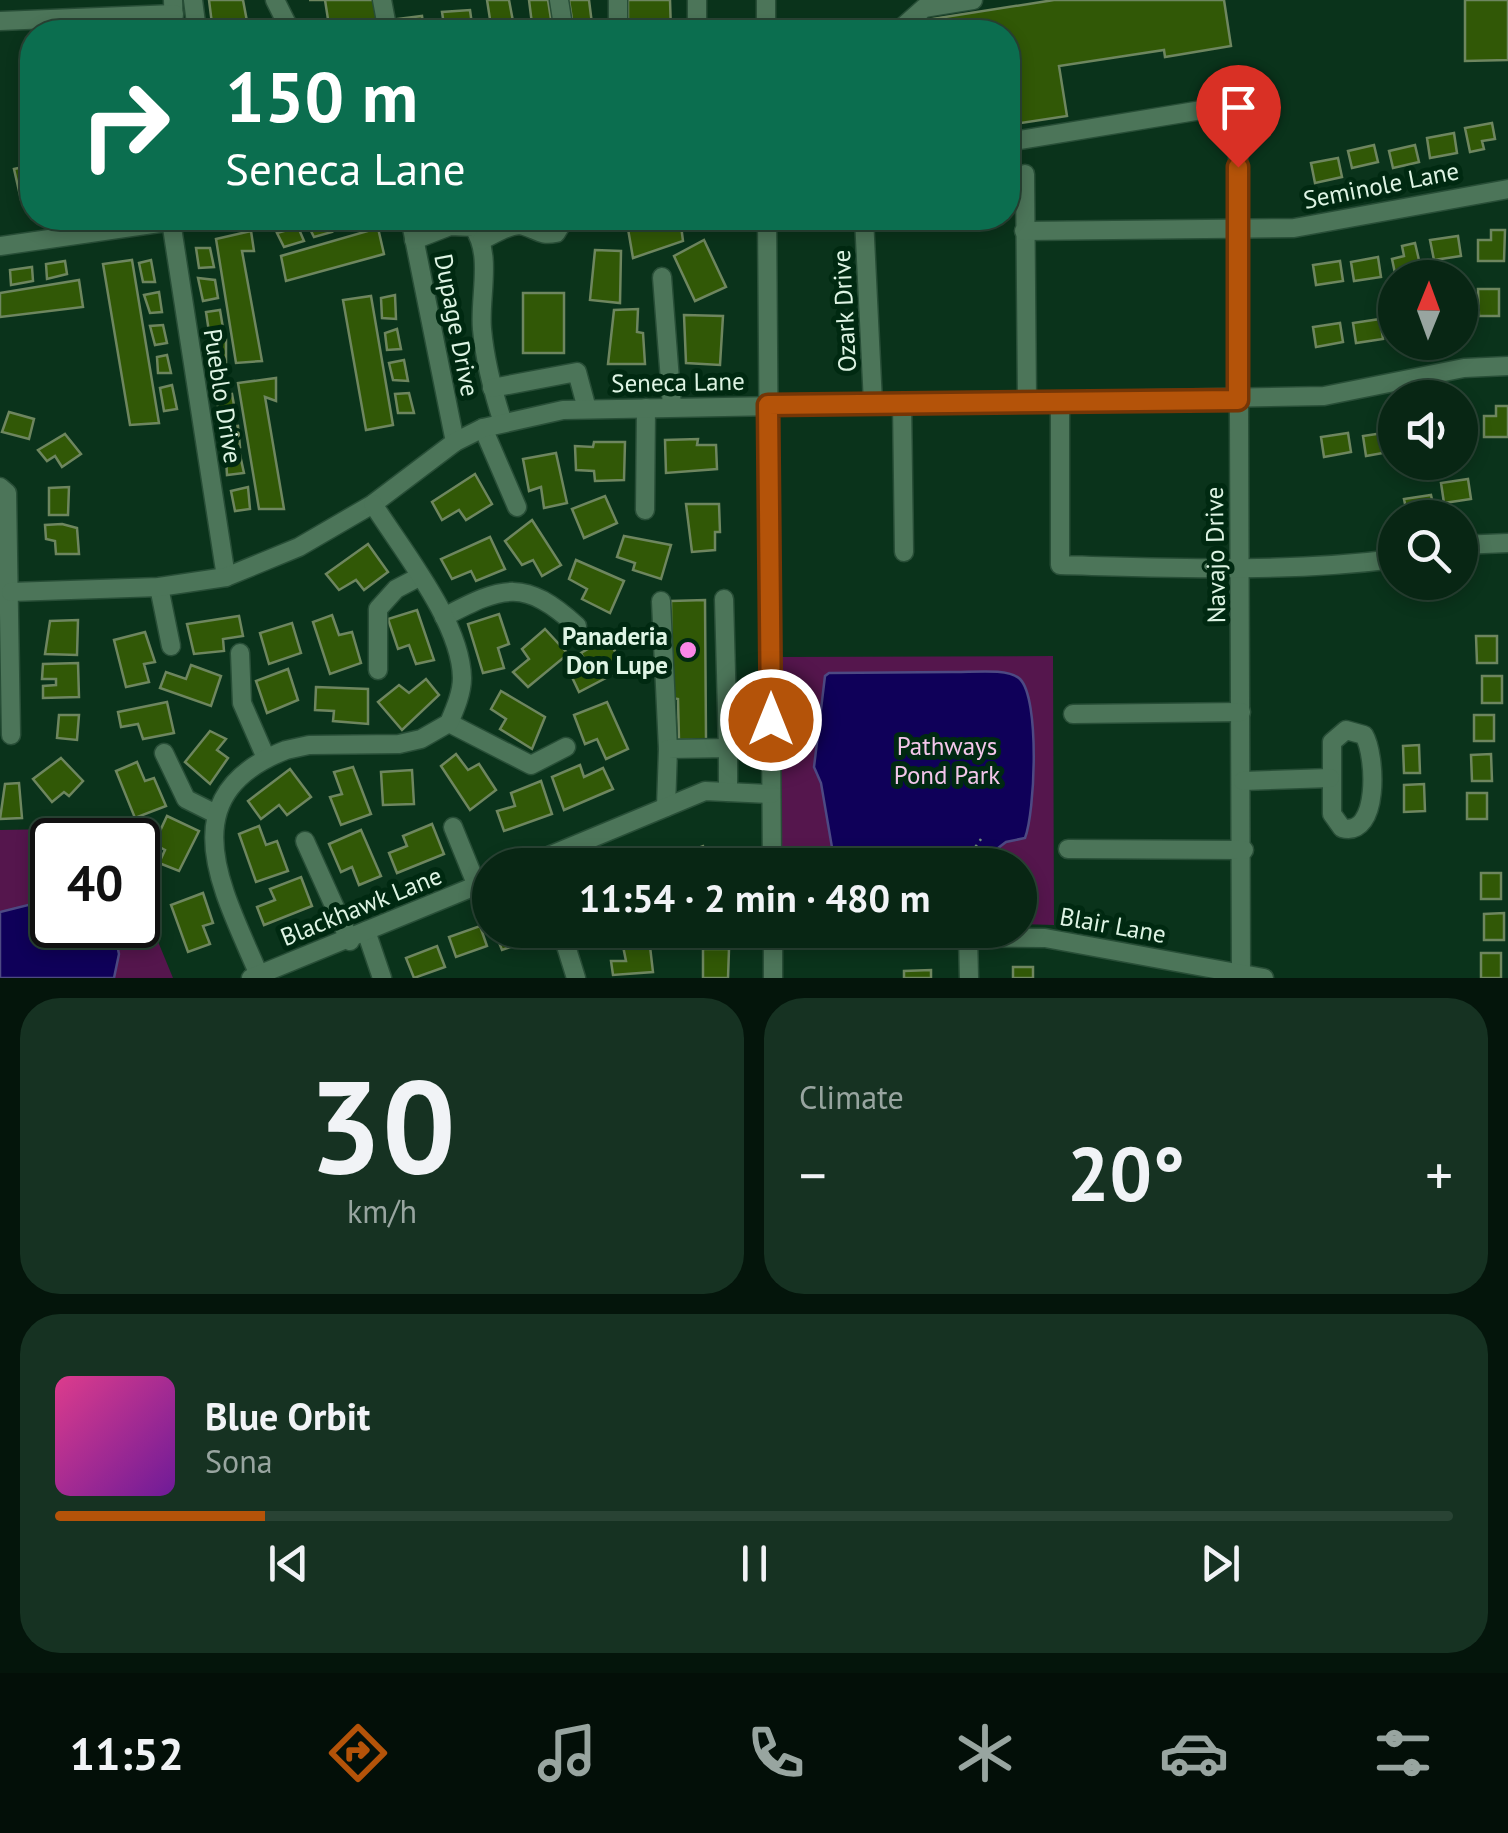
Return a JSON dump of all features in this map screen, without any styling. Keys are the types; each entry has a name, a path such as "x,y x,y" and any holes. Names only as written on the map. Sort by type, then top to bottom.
{"street":[{"path":"924,4 972,0"},
{"path":"0,22 57,10 174,15"},
{"path":"1020,140 1226,106"},
{"name":"Navajo Drive","path":"1238,136 1242,974"},
{"path":"1025,174 1027,400"},
{"name":"Seminole Lane","path":"1024,231 1294,228 1508,189"},
{"path":"0,246 110,230"},
{"name":"Pueblo Drive","path":"173,230 226,578"},
{"name":"Dupage Drive","path":"412,230 455,442"},
{"path":"414,240 434,230"},
{"path":"475,230 482,240 482,326 492,388 503,423"},
{"path":"482,240 501,230"},
{"path":"531,230 542,236 558,230"},
{"path":"767,230 772,848"},
{"name":"Ozark Drive","path":"865,230 873,402"},
{"path":"662,277 672,406"},
{"name":"Seneca Lane","path":"11,592 159,586 226,578 300,547 373,504 455,442 483,428 587,409 1324,396 1464,368 1508,366"},
{"path":"492,388 577,372 587,409"},
{"path":"1060,400 1060,565 1241,569 1332,567 1378,561"},
{"path":"902,402 904,552"},
{"path":"646,408 646,510"},
{"path":"483,428 517,508"},
{"path":"0,487 7,493 11,735"},
{"path":"255,976 214,867 210,845 216,814 228,793 266,758 309,746 399,744 420,739 450,723 462,684 461,666 444,617 373,504"},
{"path":"1478,544 1508,543"},
{"path":"378,670 378,609 396,588 420,577"},
{"path":"159,586 170,646"},
{"path":"444,617 481,597 523,590 550,602 578,626"},
{"path":"724,599 728,792"},
{"path":"661,602 668,748 666,807"},
{"path":"240,653 242,702 266,758"},
{"path":"1072,714 1241,712"},
{"path":"450,723 531,765 566,747"},
{"path":"1346,730 1364,735 1370,746 1369,814 1359,828 1347,830 1334,819 1330,778 1335,737 1346,730"},
{"path":"668,748 728,748"},
{"path":"164,753 186,800 216,814"},
{"path":"1243,780 1330,778"},
{"path":"570,848 705,791 771,794"},
{"path":"453,826 472,861"},
{"path":"305,841 382,978"},
{"path":"1068,849 1244,850"},
{"name":"Blackhawk Lane","path":"255,976 472,888"},
{"name":"Blair Lane","path":"1037,938 1160,968 1264,978"},
{"path":"567,948 576,978"},
{"path":"773,948 774,978"},
{"path":"968,948 968,978"}],"path":[{"path":"978,848 982,839"}],"green space":[{"name":"Pathways Pond Park","path":"1053,656 1054,925 1037,924 1037,848 782,848 779,657"},
{"path":"30,829 30,948 160,946 173,978 0,978 0,830"}],"shaded area":[{"name":"Pathways Pond Park","path":"987,671 1020,679 1031,709 1034,756 1025,838 998,848 832,848 821,783 814,767 825,676"},
{"path":"30,904 30,948 118,948 114,978 0,978 0,912"}],"building":[{"path":"209,0 243,0 247,20 212,20"},
{"path":"325,0 374,0 378,20 328,20"},
{"path":"487,0 509,0 513,20 490,20"},
{"path":"529,0 548,0 551,20 532,20"},
{"path":"569,0 589,0 592,20 572,20"},
{"path":"628,0 670,0 671,20 628,20"},
{"path":"1054,0 1224,0 1231,46 1165,57 1164,50 1059,66 1067,116 1020,123 1020,20 932,19"},
{"path":"1465,0 1508,0 1508,60 1465,61"},
{"path":"470,10 471,20 443,20 442,12"},
{"path":"422,16 422,20 397,20"},
{"path":"1492,123 1495,139 1482,141 1484,149 1470,152 1465,128"},
{"path":"1454,133 1457,153 1430,158 1427,138"},
{"path":"1374,145 1378,162 1352,168 1348,151"},
{"path":"1415,145 1419,162 1393,168 1389,151"},
{"path":"1338,158 1342,177 1315,183 1311,163"},
{"path":"20,168 20,196 14,169"},
{"path":"299,230 304,241 284,247 277,233"},
{"path":"310,230 332,232 314,237"},
{"path":"371,230 378,230 384,254 286,281 281,256"},
{"path":"628,230 682,230 683,241 633,258"},
{"path":"1491,230 1505,230 1504,261 1478,261 1478,240 1491,240"},
{"path":"251,231 254,251 242,251 262,361 236,363 216,239"},
{"path":"1458,236 1461,256 1434,260 1430,240"},
{"path":"704,240 726,287 695,301 674,256"},
{"path":"1415,243 1419,260 1392,260 1404,256 1402,246"},
{"path":"196,248 210,248 214,267 199,268"},
{"path":"595,250 621,251 620,303 590,300"},
{"path":"1378,257 1378,277 1354,281 1351,262"},
{"path":"132,260 159,423 130,425 103,264"},
{"path":"151,260 155,282 143,282 139,263"},
{"path":"65,261 67,274 47,279 46,264"},
{"path":"1340,261 1343,281 1316,285 1313,265"},
{"path":"32,267 33,281 11,285 10,270"},
{"path":"198,278 215,280 218,298 203,301"},
{"path":"79,280 83,307 0,317 0,293"},
{"path":"1478,289 1499,289 1499,316 1479,316"},
{"path":"159,292 162,312 150,313 144,295"},
{"path":"523,293 564,293 564,353 523,353"},
{"path":"395,295 396,319 382,318 381,298"},
{"path":"371,296 393,425 366,430 343,300"},
{"path":"638,309 637,332 643,333 645,364 608,364 614,310"},
{"path":"220,310 223,328 209,332 206,312"},
{"path":"684,315 723,316 720,365 686,363"},
{"path":"1378,319 1378,340 1356,343 1353,323"},
{"path":"1340,323 1343,342 1316,347 1313,327"},
{"path":"163,325 167,343 155,345 150,326"},
{"path":"397,329 401,349 387,350 385,333"},
{"path":"226,340 226,363 214,363 210,342"},
{"path":"167,355 171,373 158,373 157,357"},
{"path":"404,360 408,381 393,380 389,363"},
{"path":"276,378 276,401 265,397 284,509 259,509 238,383"},
{"path":"172,385 177,409 164,411 160,388"},
{"path":"409,393 414,413 398,413 395,394"},
{"path":"232,394 236,416 219,419 217,397"},
{"path":"1496,406 1508,406 1508,437 1484,437 1484,416 1496,416"},
{"path":"9,412 34,419 29,439 2,432"},
{"path":"238,426 240,447 224,448 221,428"},
{"path":"1348,433 1351,452 1324,457 1321,437"},
{"path":"65,434 81,454 62,467 55,456 47,461 38,450"},
{"path":"1378,434 1378,454 1366,456 1363,436"},
{"path":"698,439 697,445 716,445 717,469 666,473 665,440"},
{"path":"594,442 625,442 624,480 595,481 594,471 576,470 575,446 593,447"},
{"path":"556,453 567,503 544,508 541,487 529,491 523,459"},
{"path":"240,455 244,473 227,475 226,458"},
{"path":"475,474 492,504 466,520 459,510 442,520 432,502"},
{"path":"1468,480 1471,499 1444,500 1441,483"},
{"path":"69,487 68,515 49,515 49,488"},
{"path":"248,487 250,509 235,511 231,491"},
{"path":"1431,495 1432,500 1404,500"},
{"path":"605,496 617,523 584,538 572,509"},
{"path":"686,504 719,504 720,532 715,532 715,550 692,552"},
{"path":"532,520 561,565 542,576 533,560 522,565 505,541"},
{"path":"45,525 77,528 79,554 56,554 55,541 46,539"},
{"path":"624,536 671,545 661,579 633,570 635,563 617,557"},
{"path":"490,537 505,569 476,581 471,571 452,579 441,559"},
{"path":"368,544 388,572 364,590 356,580 339,590 326,574"},
{"path":"576,560 624,581 610,613 582,599 587,589 569,579"},
{"name":"Panaderia Don Lupe","path":"705,600 706,739 679,740 678,699 672,698 671,601"},
{"path":"417,610 434,660 416,664 409,645 398,649 388,619"},
{"path":"499,614 509,644 498,648 504,668 483,673 468,624"},
{"path":"332,615 339,635 352,632 361,663 330,674 313,622"},
{"path":"239,616 243,636 223,639 224,651 194,654 187,624"},
{"path":"78,620 77,655 45,654 50,621"},
{"path":"292,623 301,653 269,664 260,633"},
{"path":"545,629 568,654 528,687 513,672 529,659 522,649"},
{"path":"145,632 155,662 144,664 149,682 126,687 114,640"},
{"path":"1476,636 1497,636 1497,663 1477,663"},
{"path":"607,638 625,668 579,692 571,675 588,666 581,653"},
{"path":"78,663 79,697 43,698 43,686 56,685 56,679 42,679 43,664"},
{"path":"191,665 221,676 211,706 160,688 166,672 186,679"},
{"path":"288,669 298,700 267,713 256,681"},
{"path":"1482,676 1502,676 1502,703 1482,703"},
{"path":"426,679 439,695 402,730 378,702 399,685 409,693"},
{"path":"316,687 368,689 368,724 333,721 334,711 315,710"},
{"path":"501,691 545,717 532,749 500,729 506,719 491,709"},
{"path":"167,702 174,733 143,739 138,724 121,727 118,712"},
{"path":"607,702 628,749 606,759 597,739 585,744 574,715"},
{"path":"59,715 79,715 77,740 57,738"},
{"path":"1474,715 1494,715 1494,741 1474,741"},
{"path":"210,731 226,739 217,750 228,758 210,784 185,762"},
{"path":"1419,745 1420,773 1404,773 1403,746"},
{"path":"456,754 468,770 479,764 496,790 470,810 441,766"},
{"path":"1491,754 1492,781 1472,781 1471,755"},
{"path":"61,758 83,781 69,796 64,792 52,802 33,779"},
{"path":"137,762 145,781 154,778 166,806 135,818 116,771"},
{"path":"580,765 584,777 603,768 613,789 564,810 552,777"},
{"path":"353,767 371,814 341,825 330,797 342,794 334,772"},
{"path":"290,769 311,797 287,815 279,805 261,819 248,801"},
{"path":"412,770 414,804 383,805 381,772"},
{"path":"541,781 552,814 504,831 497,811 515,806 511,793"},
{"path":"19,783 22,818 0,819 5,784"},
{"path":"1424,784 1425,811 1404,812 1404,785"},
{"path":"1467,793 1487,793 1487,819 1467,819"},
{"path":"167,816 199,831 179,871 160,863 165,850 160,847 160,831"},
{"path":"432,824 444,854 397,873 389,853 407,846 403,836"},
{"path":"259,826 266,845 277,841 288,871 256,882 239,834"},
{"path":"361,830 381,876 359,885 352,867 341,872 329,844"},
{"path":"1481,873 1501,873 1501,899 1481,899"},
{"path":"301,877 312,906 264,925 257,907 275,900 270,889"},
{"path":"203,893 213,923 203,926 210,944 188,952 171,905"},
{"path":"1504,913 1504,940 1484,940 1484,914"},
{"path":"472,929 472,948 481,948 456,957 449,937"},
{"path":"437,946 445,967 414,978 406,958"},
{"path":"623,948 650,948 653,972 613,975 611,961 626,961"},
{"path":"703,949 729,949 728,978 703,978"},
{"path":"1481,953 1501,953 1501,978 1481,978"},
{"path":"1013,967 1033,967 1033,978 1013,978"},
{"path":"931,970 931,978 904,978 904,971"}],"place":[{"name":"Panaderia Don Lupe","path":"688,650"}],"route":[{"path":"771,720 768,405 1238,400 1238,167"}]}
